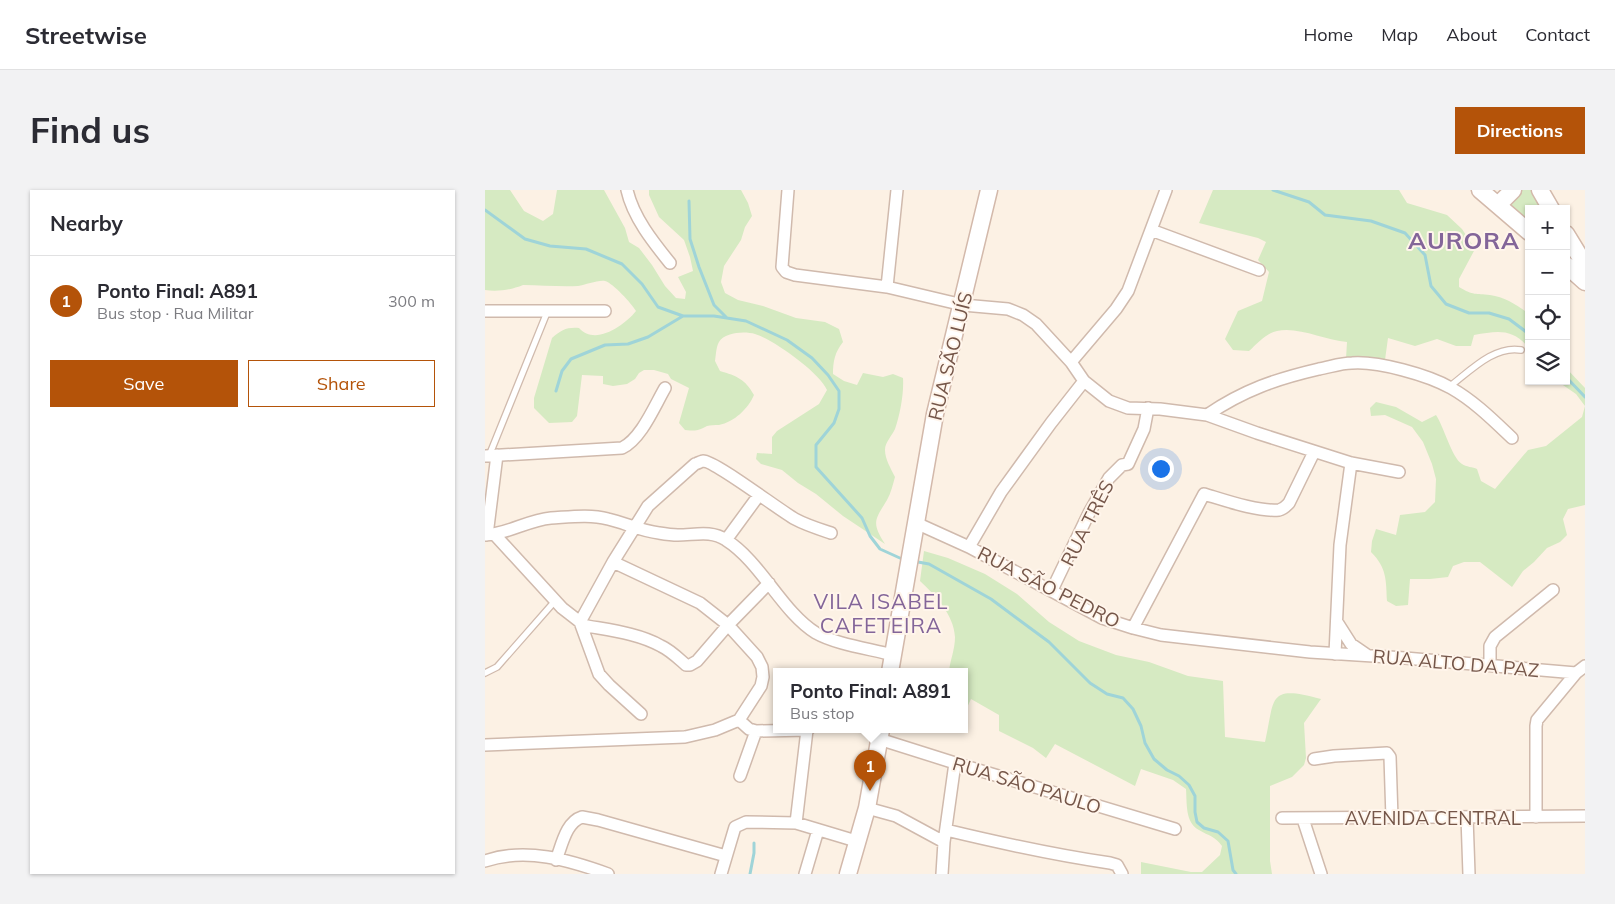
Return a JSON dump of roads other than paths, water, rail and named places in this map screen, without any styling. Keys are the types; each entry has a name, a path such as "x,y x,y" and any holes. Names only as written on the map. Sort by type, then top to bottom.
{"street":[{"path":"627,190 629,200 641,222 653,242 670,263"},
{"path":"788,190 783,270 795,275 887,287 963,305 1008,309 1023,315 1036,324 1071,362 1084,381 1109,401 1128,408 1148,408 1207,415 1351,463 1399,472"},
{"path":"887,287 897,190"},
{"name":"RUA SÃO LUÍS","path":"891,668 935,414 963,305 989,190"},
{"path":"1071,362 1116,309 1128,291 1166,190"},
{"path":"1480,190 1525,229"},
{"path":"1498,205 1513,190"},
{"path":"1540,190 1549,205"},
{"path":"1151,230 1259,270"},
{"path":"1570,246 1576,265 1585,282"},
{"path":"485,311 605,311"},
{"path":"1207,415 1240,394 1279,379 1353,363 1369,364 1409,372 1449,387 1483,411 1512,438"},
{"path":"969,547 1001,492 1084,381"},
{"path":"665,388 637,436 631,444 622,448 490,456 489,535 555,601 581,624 616,631 661,645 686,665 697,661 728,625 769,584"},
{"name":"RUA TRÊS","path":"1052,590 1089,513 1109,478 1122,464 1128,464 1144,429 1148,408"},
{"path":"1133,628 1204,494 1256,508 1279,510 1289,503 1314,452"},
{"path":"641,714 609,686 599,674 581,624 613,562 648,506 695,464 702,461 709,462 794,518 831,533"},
{"path":"1335,654 1341,544 1351,463"},
{"path":"726,540 759,494"},
{"path":"489,535 548,518 571,517 607,518 634,528 657,533 678,535 715,534 740,551 802,622 816,633 828,638 893,655"},
{"name":"RUA SÃO PEDRO","path":"916,524 969,547 1102,618 1133,628 1161,635 1335,654"},
{"path":"485,745 685,737 715,730 739,720 761,686 763,677 757,657 728,625 700,603 613,562"},
{"path":"1490,665 1490,646 1495,637 1553,590"},
{"path":"1337,622 1350,649"},
{"name":"RUA ALTO DA PAZ","path":"1335,654 1350,649 1367,655 1490,665 1581,669"},
{"name":"RUA ALTO DA PAZ","path":"1536,817 1537,720 1581,669"},
{"path":"739,720 749,729 756,731 773,731"},
{"path":"740,776 756,731"},
{"path":"796,823 807,733"},
{"path":"848,874 867,808 880,734"},
{"name":"RUA SÃO PAULO","path":"880,734 955,763 1175,829"},
{"path":"1314,759 1334,756 1387,754 1390,757 1392,818"},
{"path":"942,874 944,842 955,763"},
{"path":"867,808 896,816 944,842"},
{"name":"AVENIDA CENTRAL","path":"1282,818 1585,816"},
{"path":"556,860 573,822 583,817 726,856"},
{"path":"1467,817 1469,874"},
{"path":"1303,819 1321,874"},
{"path":"721,874 735,827 746,822 796,823 856,841"},
{"path":"805,874 818,830"},
{"path":"946,830 996,842 1110,863 1117,865 1121,872"},
{"path":"485,861 527,854 604,873"}],"lane":[{"path":"490,456 548,310"},
{"path":"1449,387 1481,362 1505,349 1521,350"},
{"path":"485,674 497,667 555,601"}],"waterway":[{"path":"1273,190 1309,202 1325,215 1371,221 1405,233 1425,255 1431,286 1446,304 1469,313 1489,313 1509,319 1525,331"},
{"path":"689,201 690,239 699,267 714,305 727,318"},
{"path":"485,210 525,239 550,246 586,249 622,264 642,284 658,307 683,316 714,316 746,321 787,340 812,358 828,375 839,391 839,409 834,423 816,445 816,467 862,518 870,536 880,549 902,559"},
{"path":"556,391 562,371 571,359 605,345 628,344 648,337 683,316"},
{"path":"1570,381 1585,397"},
{"path":"918,562 929,564 991,599 1049,642 1090,683 1107,694 1123,698 1133,709 1141,726 1145,743 1154,759 1189,785 1195,796 1197,822 1204,828 1218,832 1228,841 1233,870 1236,874"},
{"path":"750,874 754,843"}],"place":[{"name":"Ponto Final: A891","path":"870,791"}],"district":[{"name":"AURORA","path":"1464,240"},
{"name":"VILA ISABEL CAFETEIRA","path":"881,613"}]}
